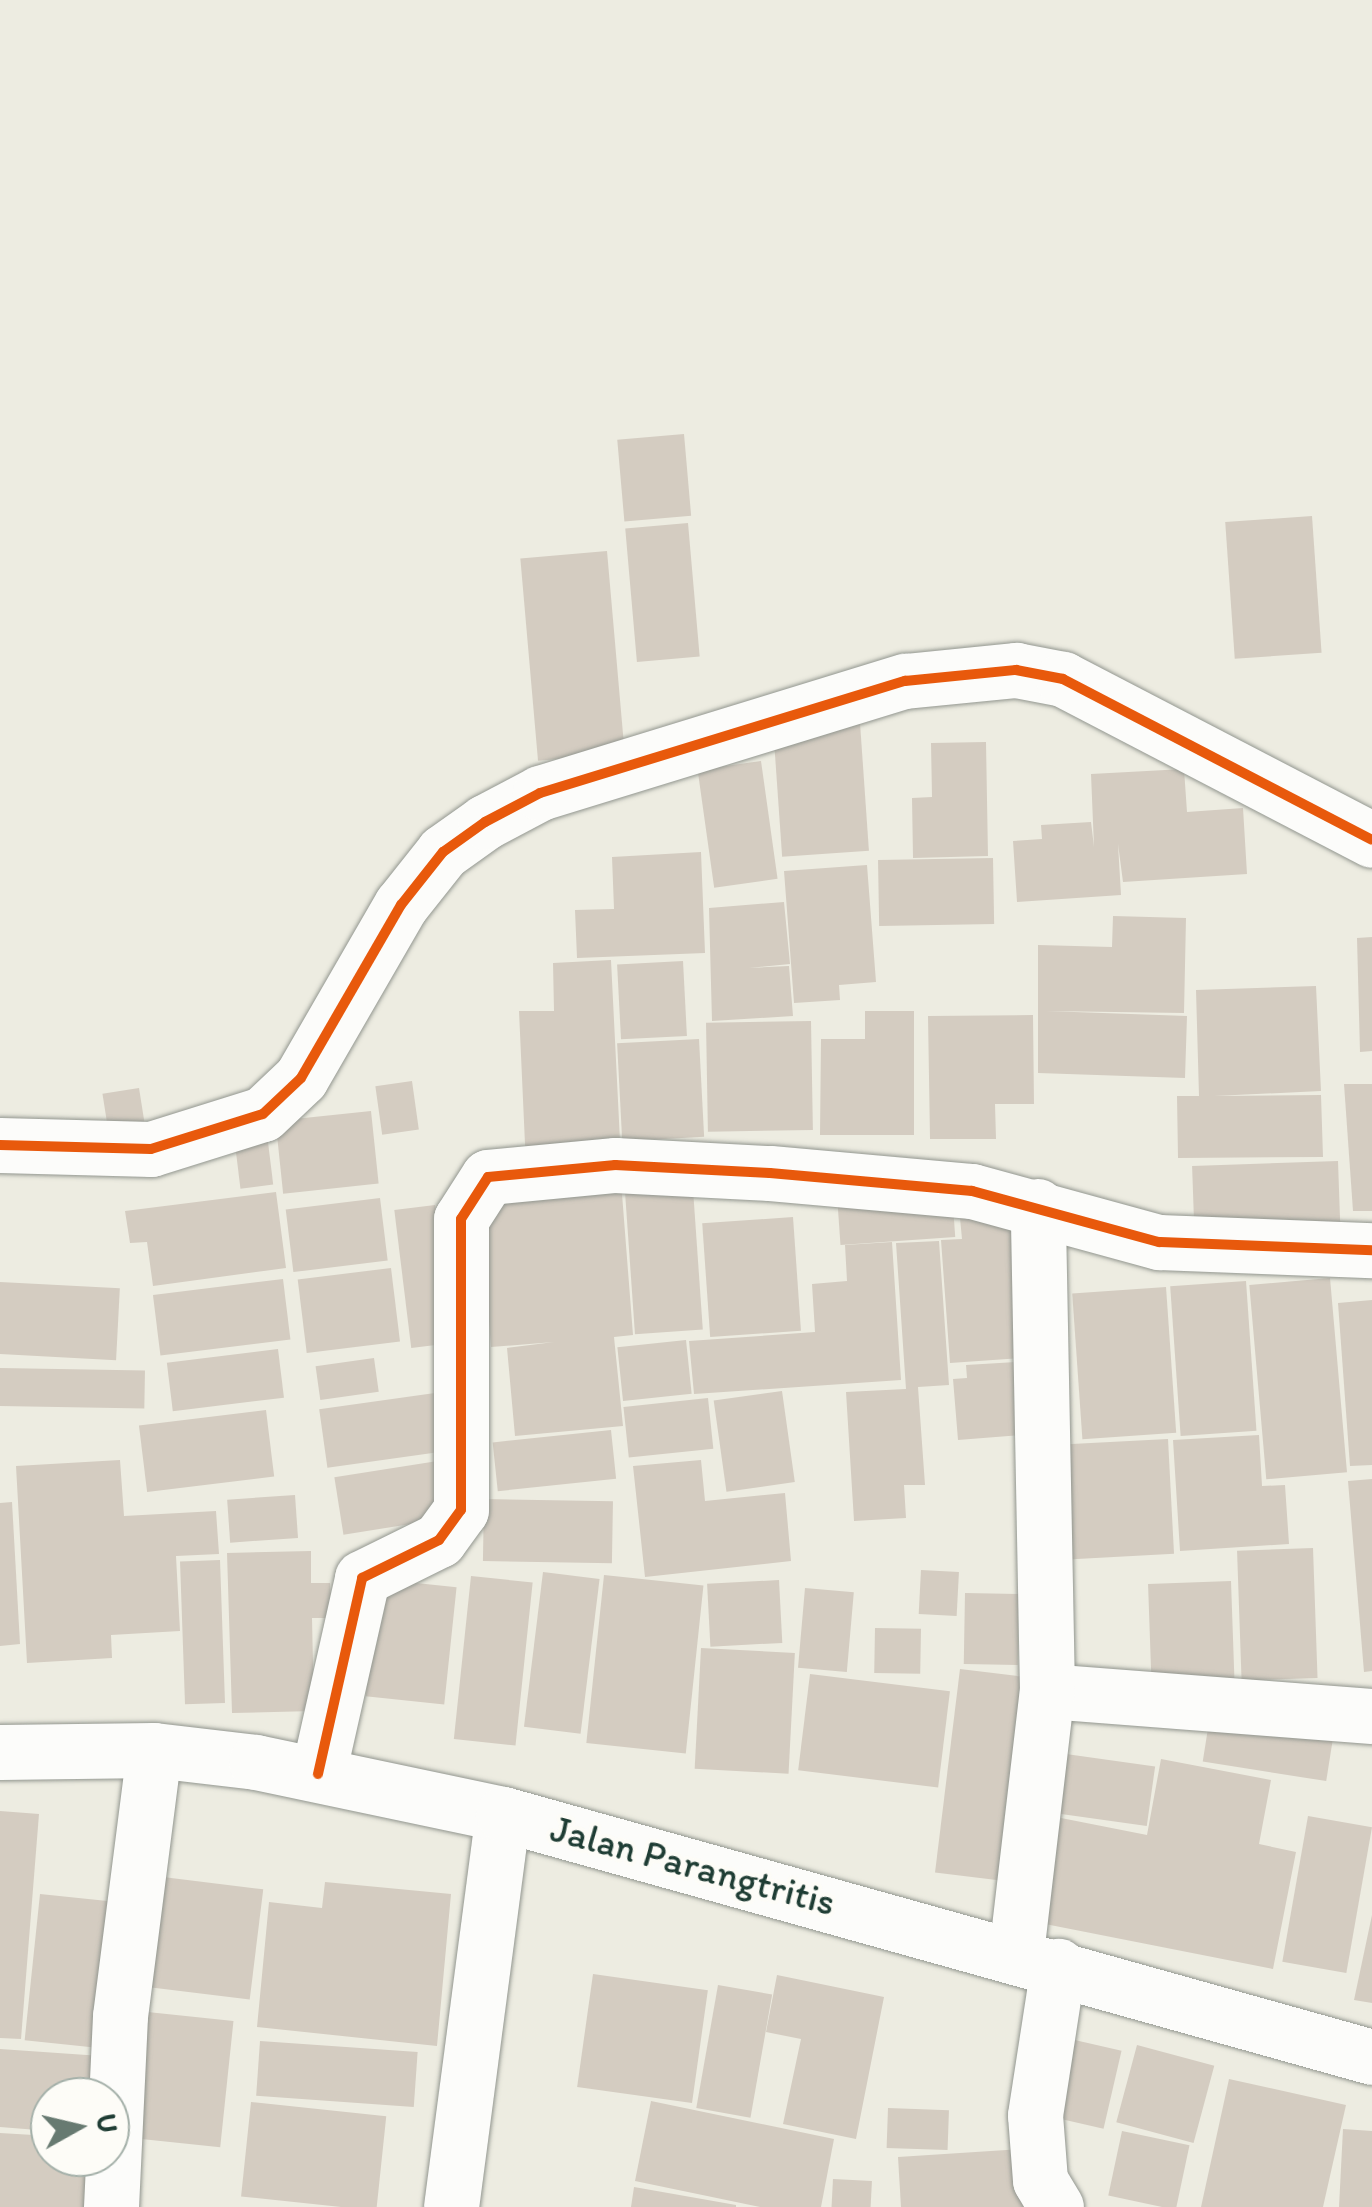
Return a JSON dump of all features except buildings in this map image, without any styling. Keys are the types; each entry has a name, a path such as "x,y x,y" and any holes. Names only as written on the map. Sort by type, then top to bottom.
{"street":[{"path":"0,1145 150,1148 263,1114 309,1066 401,905 442,852 485,822 540,793 905,681 1016,670 1062,679 1372,840"},
{"path":"318,1774 362,1578 439,1540 461,1510 461,1219 488,1177 544,1168 692,1168 972,1190 1159,1242 1372,1250"},
{"path":"1038,1206 1047,1692 1037,1959 1036,2114 1040,2180 1056,2207"},
{"path":"1047,1692 1372,1716"},
{"path":"111,2207 120,2016 154,1750"},
{"name":"Jalan Parangtritis","path":"0,1752 154,1750 318,1774 503,1814 1037,1959 1372,2056"},
{"path":"451,2207 503,1814"}],"cycle path":[{"path":"0,1145 151,1149 263,1114 301,1078 401,905 443,852 485,822 540,793 905,681 1016,670 1063,679 1372,840"},
{"path":"318,1774 362,1578 439,1540 461,1510 461,1219 488,1177 615,1165 770,1173 972,1191 1159,1242 1372,1250"}]}
